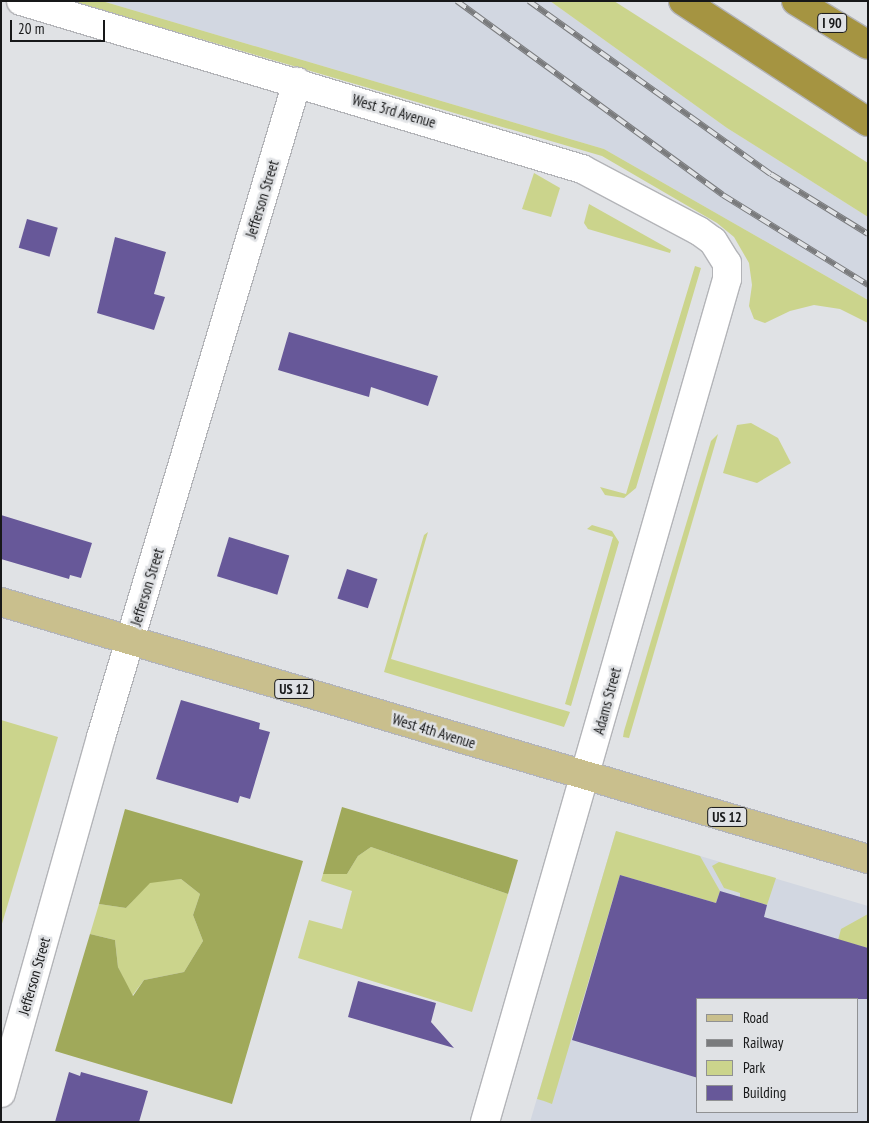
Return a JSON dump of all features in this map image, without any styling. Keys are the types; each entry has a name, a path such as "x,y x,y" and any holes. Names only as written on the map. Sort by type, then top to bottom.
{"highway":[{"path":"683,1 868,122"},
{"name":"I 90","path":"796,1 868,45"}],"main road":[{"name":"West 4th Avenue","path":"1,602 868,859"}],"street":[{"name":"West 3rd Avenue","path":"21,1 297,82 582,169 713,241 728,263 727,280"},
{"name":"Jefferson Street","path":"1,1093 131,640 297,82"},
{"name":"Adams Street","path":"485,1122 586,776 654,527 727,280"}],"shaded area":[{"path":"102,1 550,1 727,128 868,217 868,300 604,149"},
{"path":"616,831 868,906 868,1122 530,1122"}],"green space":[{"path":"71,1 102,1 604,149 868,300 868,323 840,309 814,305 790,311 765,323 754,319 749,306 752,285 749,263 734,237 717,223 602,156"},
{"path":"550,1 614,1 868,163 868,217 727,128"},
{"path":"534,173 560,188 551,217 522,209"},
{"path":"589,204 671,250 670,253 588,229 584,223"},
{"path":"695,266 701,268 636,488 624,498 605,495 600,487 626,494"},
{"path":"751,423 778,438 791,463 757,483 723,473 737,425"},
{"path":"718,434 629,738 623,737 711,441"},
{"path":"592,525 612,531 619,542 571,706 565,704 613,537 587,529"},
{"path":"428,532 391,659 570,712 564,727 384,672 424,535"},
{"path":"1,720 58,737 1,927"},
{"path":"342,807 518,860 508,894 371,847 358,856 347,874 323,874"},
{"path":"125,809 303,861 232,1104 55,1051 90,934 115,940 118,967 133,996 144,980 184,972 203,941 193,915 200,894 181,879 150,883 126,908 99,904"},
{"path":"616,831 700,856 720,891 716,903 620,875 552,1104 537,1099"},
{"path":"371,847 508,894 472,1012 298,958 309,920 342,929 352,891 321,881 323,874 347,874 358,856"},
{"path":"719,862 776,878 767,905 740,897 740,893 724,888 712,866"},
{"path":"181,879 200,894 193,915 203,941 184,972 144,980 132,996 118,967 115,940 90,934 99,904 126,908 150,882"},
{"path":"868,914 868,948 838,940 841,929"}],"building":[{"path":"27,219 58,228 49,257 19,248"},
{"path":"115,237 166,252 154,294 165,297 154,330 97,313"},
{"path":"289,332 438,376 428,406 371,387 369,397 278,370"},
{"path":"1,515 92,543 81,578 70,575 69,579 1,559"},
{"path":"229,537 289,555 277,595 217,576"},
{"path":"347,569 377,579 368,608 337,598"},
{"path":"181,700 260,723 259,729 270,732 250,799 240,796 238,803 156,779"},
{"path":"620,875 716,903 720,891 767,905 764,917 868,948 868,999 696,998 696,1077 572,1040"},
{"path":"358,981 436,1003 431,1022 454,1048 348,1017"},
{"path":"69,1072 80,1076 81,1072 148,1091 139,1122 55,1122"}],"railway":[{"path":"457,1 723,195 868,285"},
{"path":"529,1 771,174 868,234"}]}
